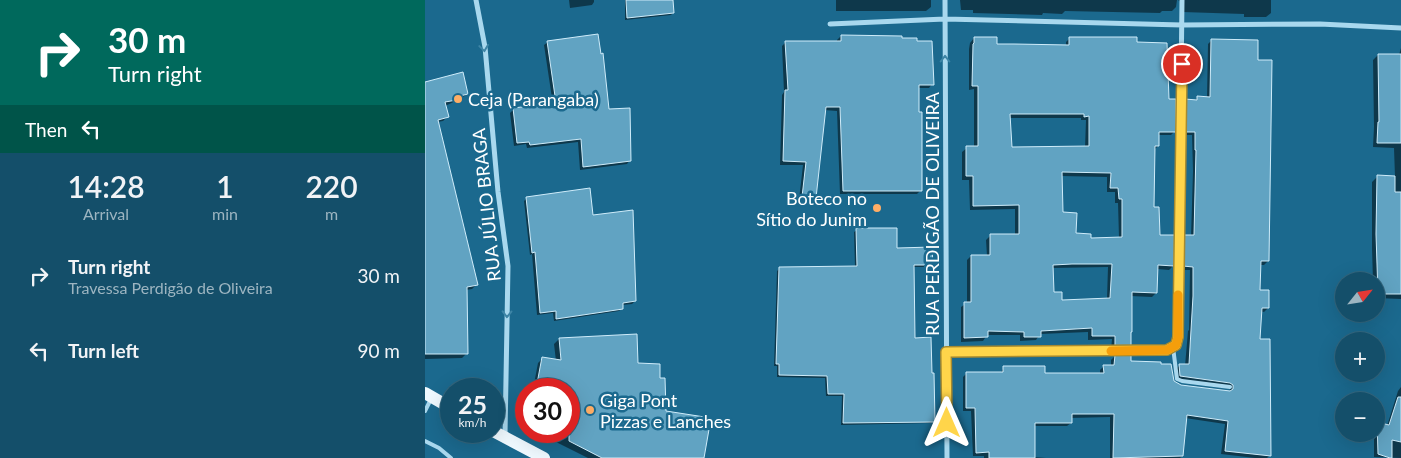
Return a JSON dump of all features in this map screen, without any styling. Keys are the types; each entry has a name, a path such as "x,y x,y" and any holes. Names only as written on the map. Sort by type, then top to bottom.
{"main road":[{"path":"428,395 440,402"},
{"path":"505,438 544,458"}],"street":[{"name":"RUA JÚLIO BRAGA","path":"476,0 485,48 498,192 508,266 505,438"},
{"name":"RUA PERDIGÃO DE OLIVEIRA","path":"945,0 947,458"},
{"path":"946,352 1167,350 1174,346 1178,337 1182,0"},
{"path":"830,24 945,18 1182,26 1320,24 1401,28"}],"lane":[{"path":"1174,346 1177,379 1230,387"},
{"path":"425,411 428,395"},
{"path":"425,441 439,448 451,458"}],"building":[{"path":"626,0 673,0 674,13 627,18"},
{"path":"598,34 601,54 603,53 609,109 630,108 631,161 583,167 581,139 530,145 529,142 517,143 513,108 556,103 547,41"},
{"path":"841,35 902,36 902,38 917,38 917,41 932,41 934,85 919,85 919,112 922,112 922,191 843,191 840,107 826,107 816,198 802,197 806,162 783,161 785,90 788,90 785,41 841,41"},
{"path":"974,37 997,37 997,44 1069,45 1069,37 1137,37 1137,42 1167,43 1169,99 1176,99 1176,132 1159,132 1159,146 1155,146 1154,207 1159,207 1160,235 1175,235 1174,266 1158,265 1157,293 1132,292 1131,346 1115,346 1115,336 1092,336 1092,328 1041,331 1041,337 1024,337 1024,332 988,331 988,337 964,338 964,302 971,302 971,255 990,255 990,234 1019,234 1019,205 973,206 973,176 966,176 966,146 978,146 978,86 972,86","holes":["1010,114 1084,114 1084,117 1089,116 1089,146 1012,147","1062,172 1111,173 1110,188 1118,188 1119,199 1122,199 1122,237 1091,238 1091,234 1076,233 1077,213 1063,212","1112,264 1110,298 1062,300 1062,292 1054,292 1053,265"]},
{"path":"1211,39 1258,40 1258,60 1272,60 1269,261 1261,261 1260,290 1269,290 1269,308 1262,308 1260,339 1270,339 1271,456 1225,451 1228,421 1187,415 1183,456 1113,458 1114,414 1072,414 1072,423 1035,423 1035,458 989,458 989,452 976,453 975,408 966,408 966,372 1003,372 1003,366 1045,366 1045,373 1104,373 1103,365 1114,365 1115,355 1131,355 1131,361 1171,364 1174,381 1181,385 1230,391 1233,389 1233,385 1230,383 1180,376 1179,364 1189,364 1193,296 1193,267 1183,266 1184,235 1194,235 1196,150 1195,132 1185,132 1185,99 1197,100 1197,96 1210,97"},
{"path":"1378,54 1401,54 1401,143 1377,143 1379,122"},
{"path":"463,72 468,94 456,97 457,100 445,102 449,117 438,120 478,285 467,287 468,354 425,354 425,82"},
{"path":"1377,175 1395,176 1395,192 1401,192 1401,294 1385,294 1385,272 1377,272"},
{"path":"590,188 593,215 633,210 636,301 623,303 623,309 556,319 556,311 540,313 535,252 532,253 526,197"},
{"path":"856,228 897,228 897,248 932,247 933,265 914,265 915,338 931,337 935,422 843,423 844,394 828,394 827,376 779,375 779,364 776,364 779,267 857,266"},
{"path":"637,334 638,363 660,364 660,378 665,378 666,411 711,418 704,458 602,458 573,443 580,443 580,378 538,378 542,357 561,360 559,338"},
{"path":"1398,397 1401,397 1401,442 1392,440 1392,458 1378,454 1378,442 1385,442 1385,424 1389,425"}],"slow traffic":[{"path":"1111,351 1167,350 1176,345 1178,337 1178,295"}],"place":[{"name":"Ceja (Parangaba)","path":"458,99"},
{"name":"Boteco no Sítio do Junim","path":"877,208"},
{"name":"Giga Pont Pizzas e Lanches","path":"590,410"}],"route":[{"path":"947,423 946,352 1167,350 1176,345 1178,337 1182,64"}]}
